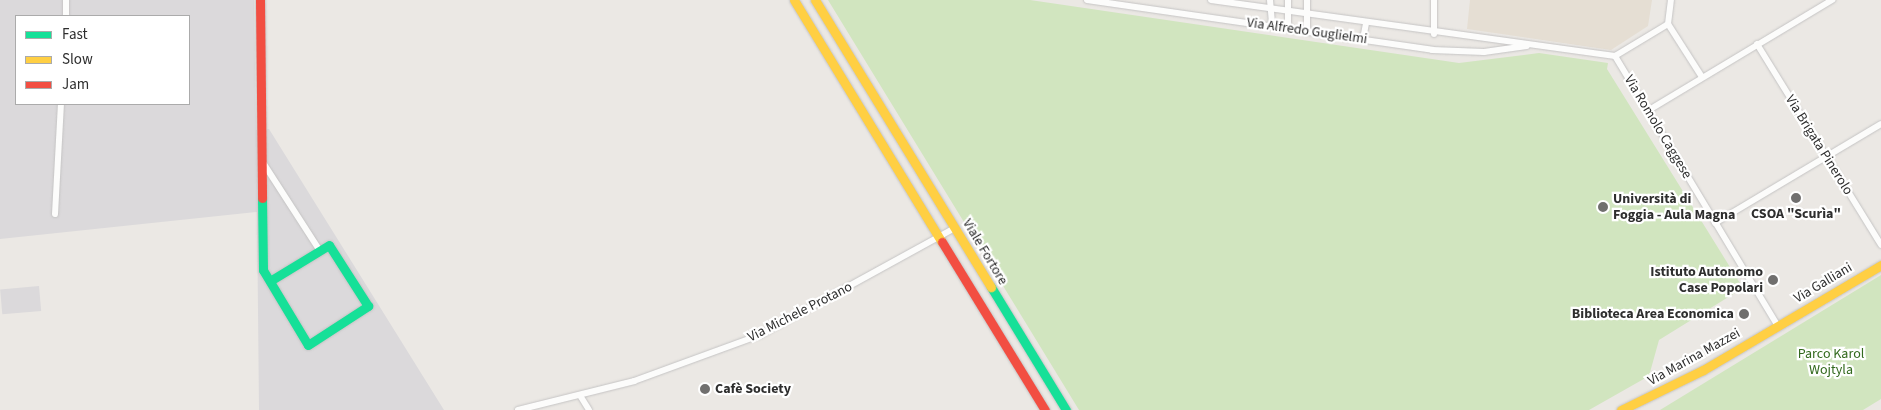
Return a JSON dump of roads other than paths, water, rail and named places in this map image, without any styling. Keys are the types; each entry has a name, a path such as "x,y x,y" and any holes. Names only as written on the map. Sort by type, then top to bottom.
{"main road":[{"path":"260,0 263,270 308,345 368,306 329,245 270,281"},
{"path":"794,0 863,117 1045,410"},
{"name":"Viale Fortore","path":"815,0 879,108 1066,410"},
{"path":"863,117 879,108"},
{"name":"Via Galliani","path":"1778,326 1881,265"},
{"name":"Via Marina Mazzei","path":"1621,410 1703,370 1778,326"}],"street":[{"path":"66,0 66,15"},
{"name":"Via Alfredo Guglielmi","path":"1087,0 1458,51 1527,46"},
{"name":"Via Alfredo Guglielmi","path":"1211,0 1288,10 1434,34 1615,56"},
{"path":"1270,0 1272,25"},
{"path":"1288,0 1288,27"},
{"path":"1307,0 1307,30"},
{"path":"1434,0 1434,34"},
{"path":"1671,0 1668,24 1702,77"},
{"path":"1649,110 1832,0"},
{"path":"1364,39 1366,23"},
{"path":"1615,56 1668,24"},
{"name":"Via Brigata Pinerolo","path":"1757,44 1881,245"},
{"name":"Via Romolo Caggese","path":"1615,56 1778,326"},
{"path":"55,214 61,105"},
{"path":"1715,223 1881,124"},
{"path":"262,160 320,251"},
{"name":"Via Michele Protano","path":"518,410 580,397 760,335 955,228"},
{"path":"580,397 589,410"}],"place":[{"name":"CSOA \"Scurìa\"","path":"1796,198"},
{"name":"Università di Foggia - Aula Magna","path":"1603,207"},
{"name":"Istituto Autonomo Case Popolari","path":"1773,280"},
{"name":"Biblioteca Area Economica","path":"1744,314"},
{"name":"Cafè Society","path":"705,389"}],"park label":[{"name":"Parco Karol Wojtyla","path":"1831,362"}]}
